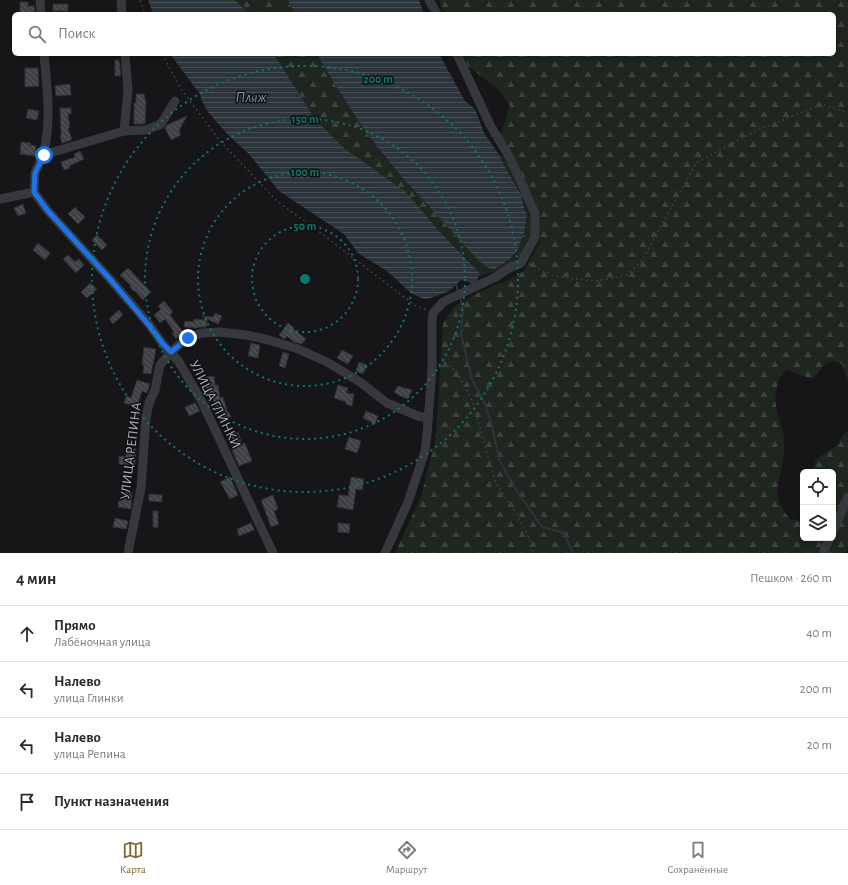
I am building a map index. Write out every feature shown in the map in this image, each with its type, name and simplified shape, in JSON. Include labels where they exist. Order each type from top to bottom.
[{"type":"street","points":[[40,0],[41,12]]},
{"type":"street","points":[[121,0],[122,12]]},
{"type":"street","points":[[429,0],[436,12]]},
{"type":"street","points":[[0,199],[34,192],[35,173],[44,155],[47,141],[49,110],[44,56]]},
{"type":"street","points":[[124,131],[128,90],[125,56]]},
{"type":"street","points":[[385,553],[408,502],[424,451],[432,369],[433,313],[443,302],[496,277],[509,268],[521,263],[535,237],[535,213],[511,160],[490,125],[458,56]]},
{"type":"street","points":[[44,155],[124,131],[146,130],[162,124],[175,101]]},
{"type":"street","name":"УЛИЦА ГЛИНКИ","points":[[34,192],[48,211],[109,278],[179,362],[202,402],[273,553]]},
{"type":"street","name":"УЛИЦА РЕПИНА","points":[[128,553],[141,488],[146,418],[149,403],[160,365],[171,352],[188,338],[202,333],[226,333],[269,340],[327,362],[360,382],[387,403],[418,416],[428,418]]},
{"type":"street","points":[[836,524],[848,497]]},
{"type":"street","points":[[823,553],[829,541]]},
{"type":"path","points":[[140,0],[144,12]]},
{"type":"path","points":[[163,56],[181,89],[220,141],[278,202],[416,306],[433,313]]},
{"type":"path","points":[[521,263],[527,264],[554,276],[587,280],[609,279],[626,275],[641,262],[696,163],[758,130],[822,104],[848,113]]},
{"type":"path","points":[[432,369],[450,366],[457,372],[473,403],[496,484],[516,513],[530,539],[533,553]]},
{"type":"green space","points":[[235,0],[288,0],[294,12],[247,12]]},
{"type":"green space","points":[[439,0],[848,0],[848,382],[842,364],[834,361],[825,364],[813,379],[786,370],[781,375],[779,380],[776,392],[776,407],[784,439],[783,457],[778,484],[779,500],[790,519],[800,521],[800,541],[836,541],[836,469],[814,469],[815,462],[836,446],[843,435],[848,431],[848,551],[843,553],[395,553],[421,497],[436,437],[443,322],[454,307],[479,292],[523,272],[540,242],[538,208],[501,133],[510,106],[499,90],[468,66],[464,56],[836,56],[836,12],[444,12]]},
{"type":"green space","points":[[275,56],[318,56],[365,131],[401,176],[479,261],[489,268],[506,261],[513,255],[527,226],[526,209],[520,193],[499,155],[508,161],[532,213],[532,233],[523,254],[499,271],[479,276],[473,265],[439,231],[345,149],[315,119]]},
{"type":"water","points":[[148,0],[235,0],[247,12],[152,12]]},
{"type":"water","points":[[288,0],[419,0],[423,12],[294,12]]},
{"type":"water","name":"Пляж","points":[[172,56],[275,56],[315,119],[345,149],[406,192],[439,231],[477,270],[479,274],[477,281],[472,283],[461,280],[449,291],[428,299],[412,294],[387,271],[358,253],[344,234],[279,191],[248,153],[229,136],[208,112],[200,94]]},
{"type":"water","points":[[318,56],[440,56],[465,101],[475,109],[484,133],[498,153],[520,193],[527,216],[525,230],[518,249],[509,260],[494,269],[489,268],[479,261],[401,176],[365,131]]},
{"type":"building","points":[[20,2],[28,2],[28,6],[34,6],[35,12],[20,12]]},
{"type":"building","points":[[53,4],[68,4],[68,11],[53,11]]},
{"type":"building","points":[[115,60],[119,60],[121,76],[115,76]]},
{"type":"building","points":[[25,68],[38,68],[39,86],[25,87]]},
{"type":"building","points":[[70,84],[71,95],[56,96],[55,86]]},
{"type":"building","points":[[136,94],[144,94],[146,103],[145,124],[134,124],[134,103],[136,103]]},
{"type":"building","points":[[60,108],[71,108],[71,114],[68,114],[70,127],[68,128],[72,140],[62,143],[60,136]]},
{"type":"building","points":[[28,109],[39,111],[37,120],[26,118]]},
{"type":"building","points":[[187,116],[179,130],[181,135],[171,140],[165,128],[167,125]]},
{"type":"building","points":[[21,142],[31,143],[30,145],[36,146],[35,156],[20,154]]},
{"type":"building","points":[[80,151],[84,159],[64,170],[61,162],[75,157],[74,154]]},
{"type":"building","points":[[23,204],[26,213],[18,216],[14,208]]},
{"type":"building","points":[[75,207],[85,217],[78,224],[68,214]]},
{"type":"building","points":[[97,235],[107,245],[102,250],[92,240]]},
{"type":"building","points":[[38,243],[50,253],[45,260],[33,250]]},
{"type":"building","points":[[68,255],[75,262],[79,259],[84,265],[76,273],[63,259]]},
{"type":"building","points":[[128,268],[151,292],[143,300],[120,275]]},
{"type":"building","points":[[90,283],[97,289],[87,298],[81,292]]},
{"type":"building","points":[[164,301],[173,312],[170,315],[184,333],[176,339],[172,333],[174,332],[165,319],[160,323],[154,315],[161,309],[158,306]]},
{"type":"building","points":[[119,310],[123,315],[113,324],[109,319]]},
{"type":"building","points":[[215,313],[222,316],[218,324],[201,316],[213,317]]},
{"type":"building","points":[[194,319],[207,320],[206,327],[184,327],[185,321],[194,322]]},
{"type":"building","points":[[288,323],[306,339],[302,344],[294,342],[287,336],[285,339],[279,335]]},
{"type":"building","points":[[251,343],[260,345],[258,358],[248,356]]},
{"type":"building","points":[[144,347],[156,349],[151,374],[143,373],[144,365],[142,365]]},
{"type":"building","points":[[342,350],[353,356],[348,364],[337,358]]},
{"type":"building","points":[[283,352],[289,354],[285,368],[279,366]]},
{"type":"building","points":[[359,362],[367,365],[363,374],[356,371]]},
{"type":"building","points":[[214,376],[215,385],[218,385],[220,398],[223,397],[228,413],[229,412],[231,417],[220,421],[211,393],[207,393],[206,377]]},
{"type":"building","points":[[137,380],[150,384],[147,393],[142,391],[137,407],[124,403],[126,396],[131,398]]},
{"type":"building","points":[[338,385],[348,388],[346,393],[354,394],[352,406],[346,404],[346,402],[334,398]]},
{"type":"building","points":[[398,386],[412,390],[408,399],[394,392]]},
{"type":"building","points":[[195,403],[200,411],[189,416],[185,407]]},
{"type":"building","points":[[366,411],[378,416],[375,424],[363,418]]},
{"type":"building","points":[[238,432],[242,444],[245,443],[252,461],[239,466],[231,448],[234,447],[230,435]]},
{"type":"building","points":[[349,437],[361,441],[357,453],[345,449]]},
{"type":"building","points":[[126,449],[136,449],[135,465],[119,464],[119,456],[126,457]]},
{"type":"building","points":[[230,477],[238,495],[230,499],[220,482]]},
{"type":"building","points":[[351,477],[364,479],[362,490],[356,489],[353,510],[337,507],[339,495],[348,496]]},
{"type":"building","points":[[124,491],[132,492],[131,509],[118,507],[119,500],[122,501]]},
{"type":"building","points":[[149,494],[162,495],[162,502],[149,501]]},
{"type":"building","points":[[273,495],[278,509],[274,511],[279,524],[271,527],[261,500]]},
{"type":"building","points":[[153,511],[158,511],[158,528],[153,527]]},
{"type":"building","points":[[115,518],[128,521],[126,529],[113,527]]},
{"type":"building","points":[[251,523],[254,530],[239,536],[237,529]]},
{"type":"building","points":[[338,523],[350,524],[349,533],[338,532]]},
{"type":"waterway","points":[[456,284],[458,292]]},
{"type":"waterway","points":[[460,296],[463,311],[461,334],[472,379],[485,404],[492,426],[499,459],[516,490],[542,527],[564,533],[573,553]]},
{"type":"route","points":[[44,155],[35,173],[34,192],[48,211],[109,278],[171,352],[188,338]]}]
